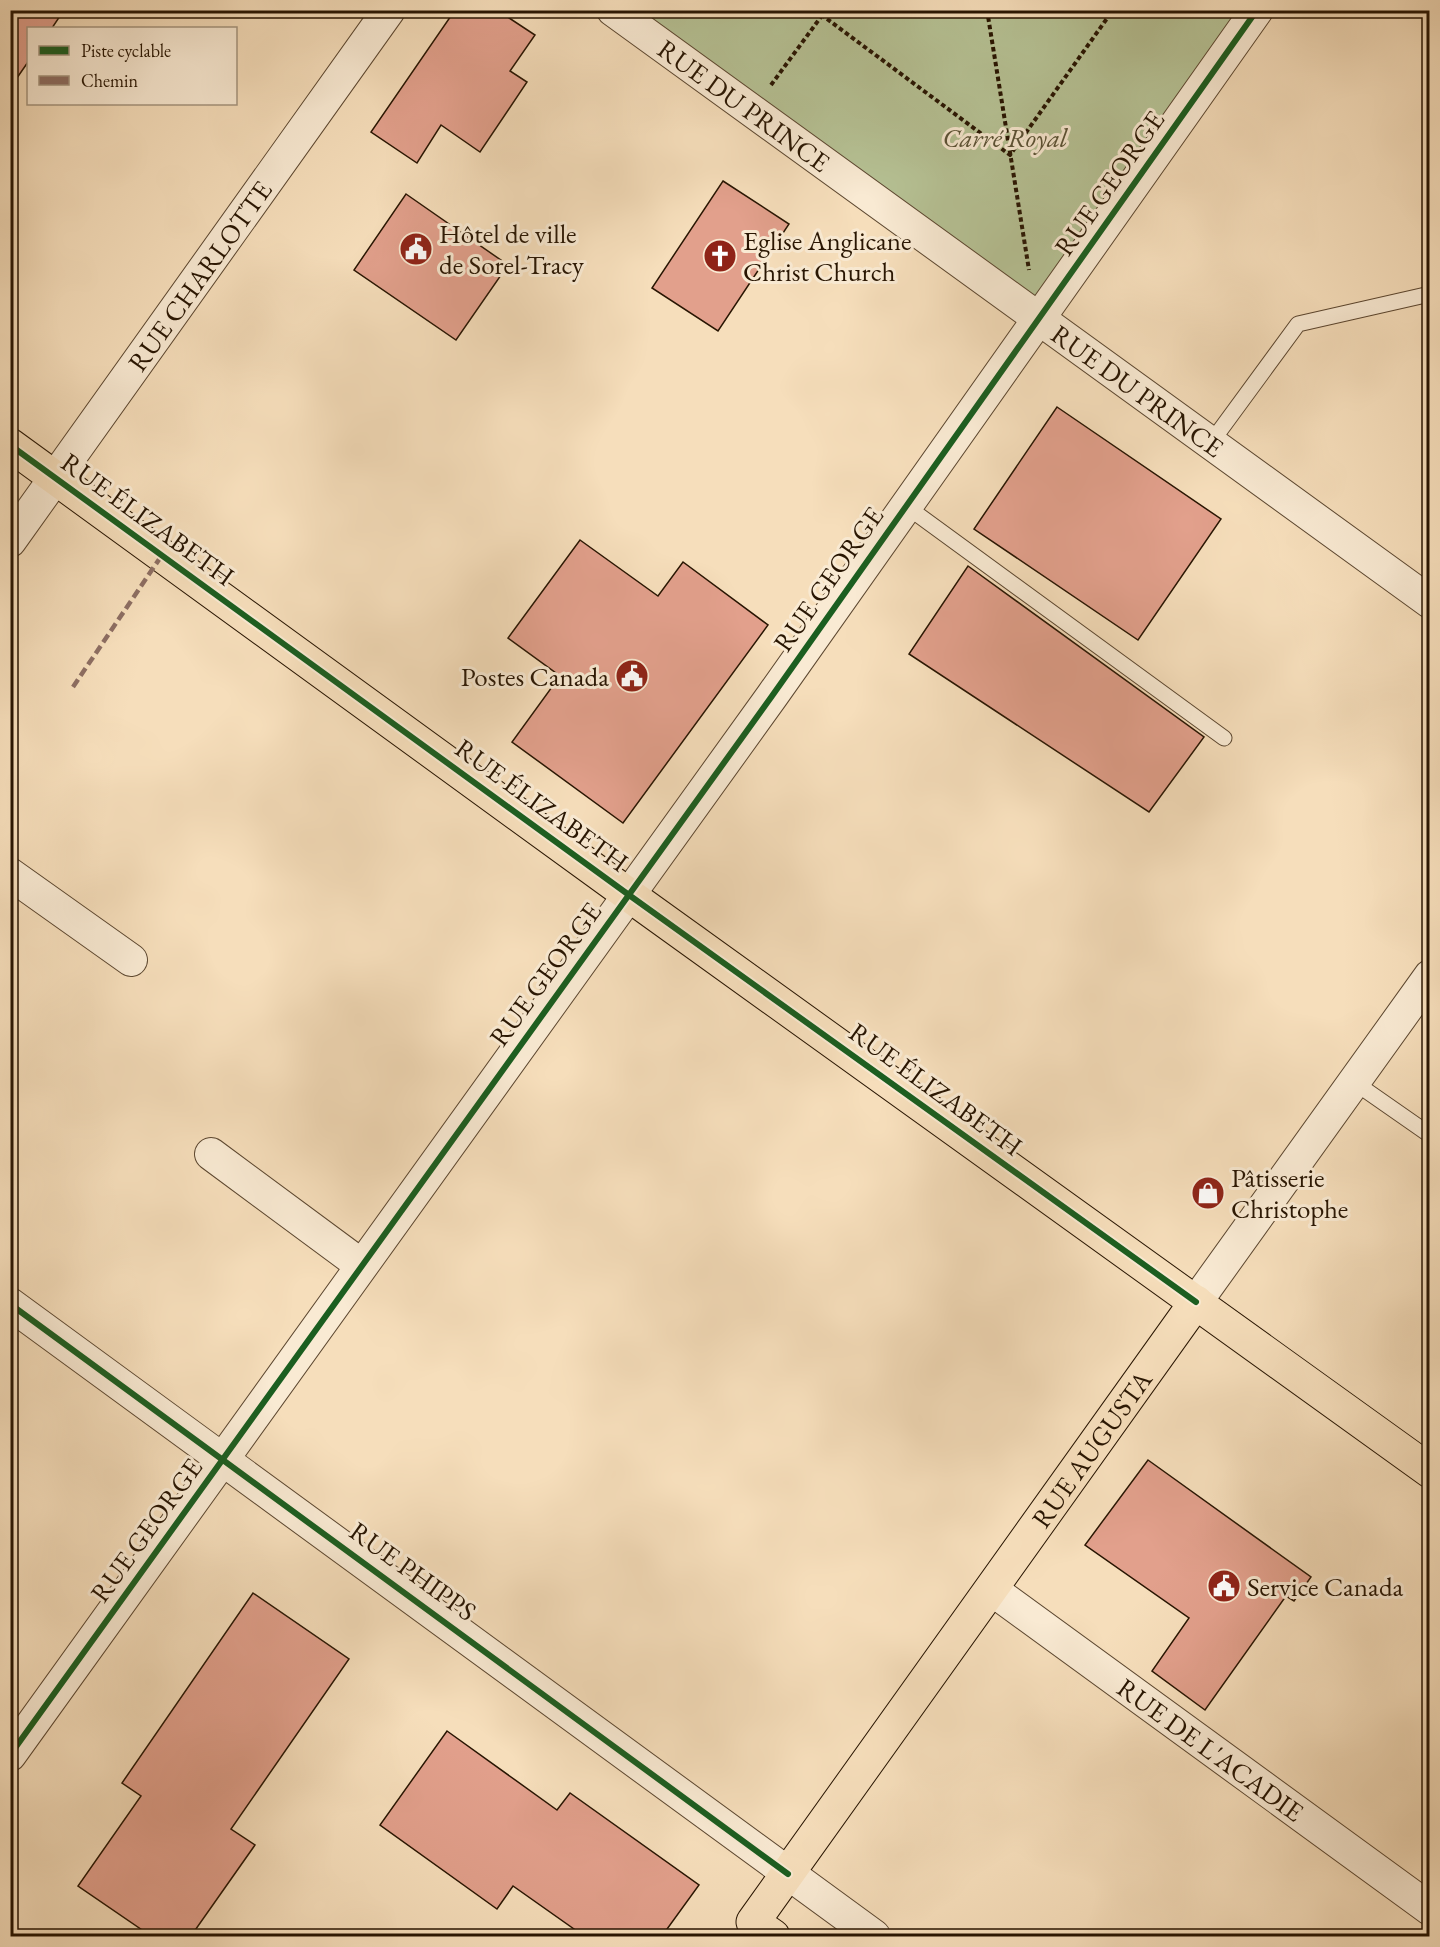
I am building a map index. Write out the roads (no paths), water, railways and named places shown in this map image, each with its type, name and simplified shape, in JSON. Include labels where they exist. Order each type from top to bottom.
[{"type":"main road","name":"RUE ÉLIZABETH","points":[[10,445],[629,895],[1430,1471]]},
{"type":"main road","name":"RUE AUGUSTA","points":[[763,1930],[788,1874],[1196,1302]]},
{"type":"street","name":"RUE CHARLOTTE","points":[[10,541],[389,10]]},
{"type":"street","name":"RUE DU PRINCE","points":[[613,10],[1430,602]]},
{"type":"street","name":"RUE GEORGE","points":[[10,1755],[629,895],[1257,10]]},
{"type":"street","points":[[10,874],[131,960]]},
{"type":"street","name":"RUE AUGUSTA","points":[[1196,1302],[1430,976]]},
{"type":"street","points":[[211,1154],[361,1265]]},
{"type":"street","name":"RUE PHIPPS","points":[[10,1304],[874,1936]]},
{"type":"street","name":"RUE DE L'ACADIE","points":[[991,1589],[1430,1909]]},
{"type":"lane","points":[[1210,444],[1298,324],[1430,294]]},
{"type":"lane","points":[[906,506],[1224,738]]},
{"type":"lane","points":[[1354,1082],[1430,1135]]},
{"type":"place","name":"Hôtel de ville de Sorel-Tracy","points":[[416,249]]},
{"type":"place","name":"Eglise Anglicane Christ Church","points":[[720,256]]},
{"type":"place","name":"Postes Canada","points":[[632,676]]},
{"type":"place","name":"Pâtisserie Christophe","points":[[1208,1193]]},
{"type":"place","name":"Service Canada","points":[[1224,1586]]},
{"type":"park label","name":"Carré Royal","points":[[1005,137]]}]
